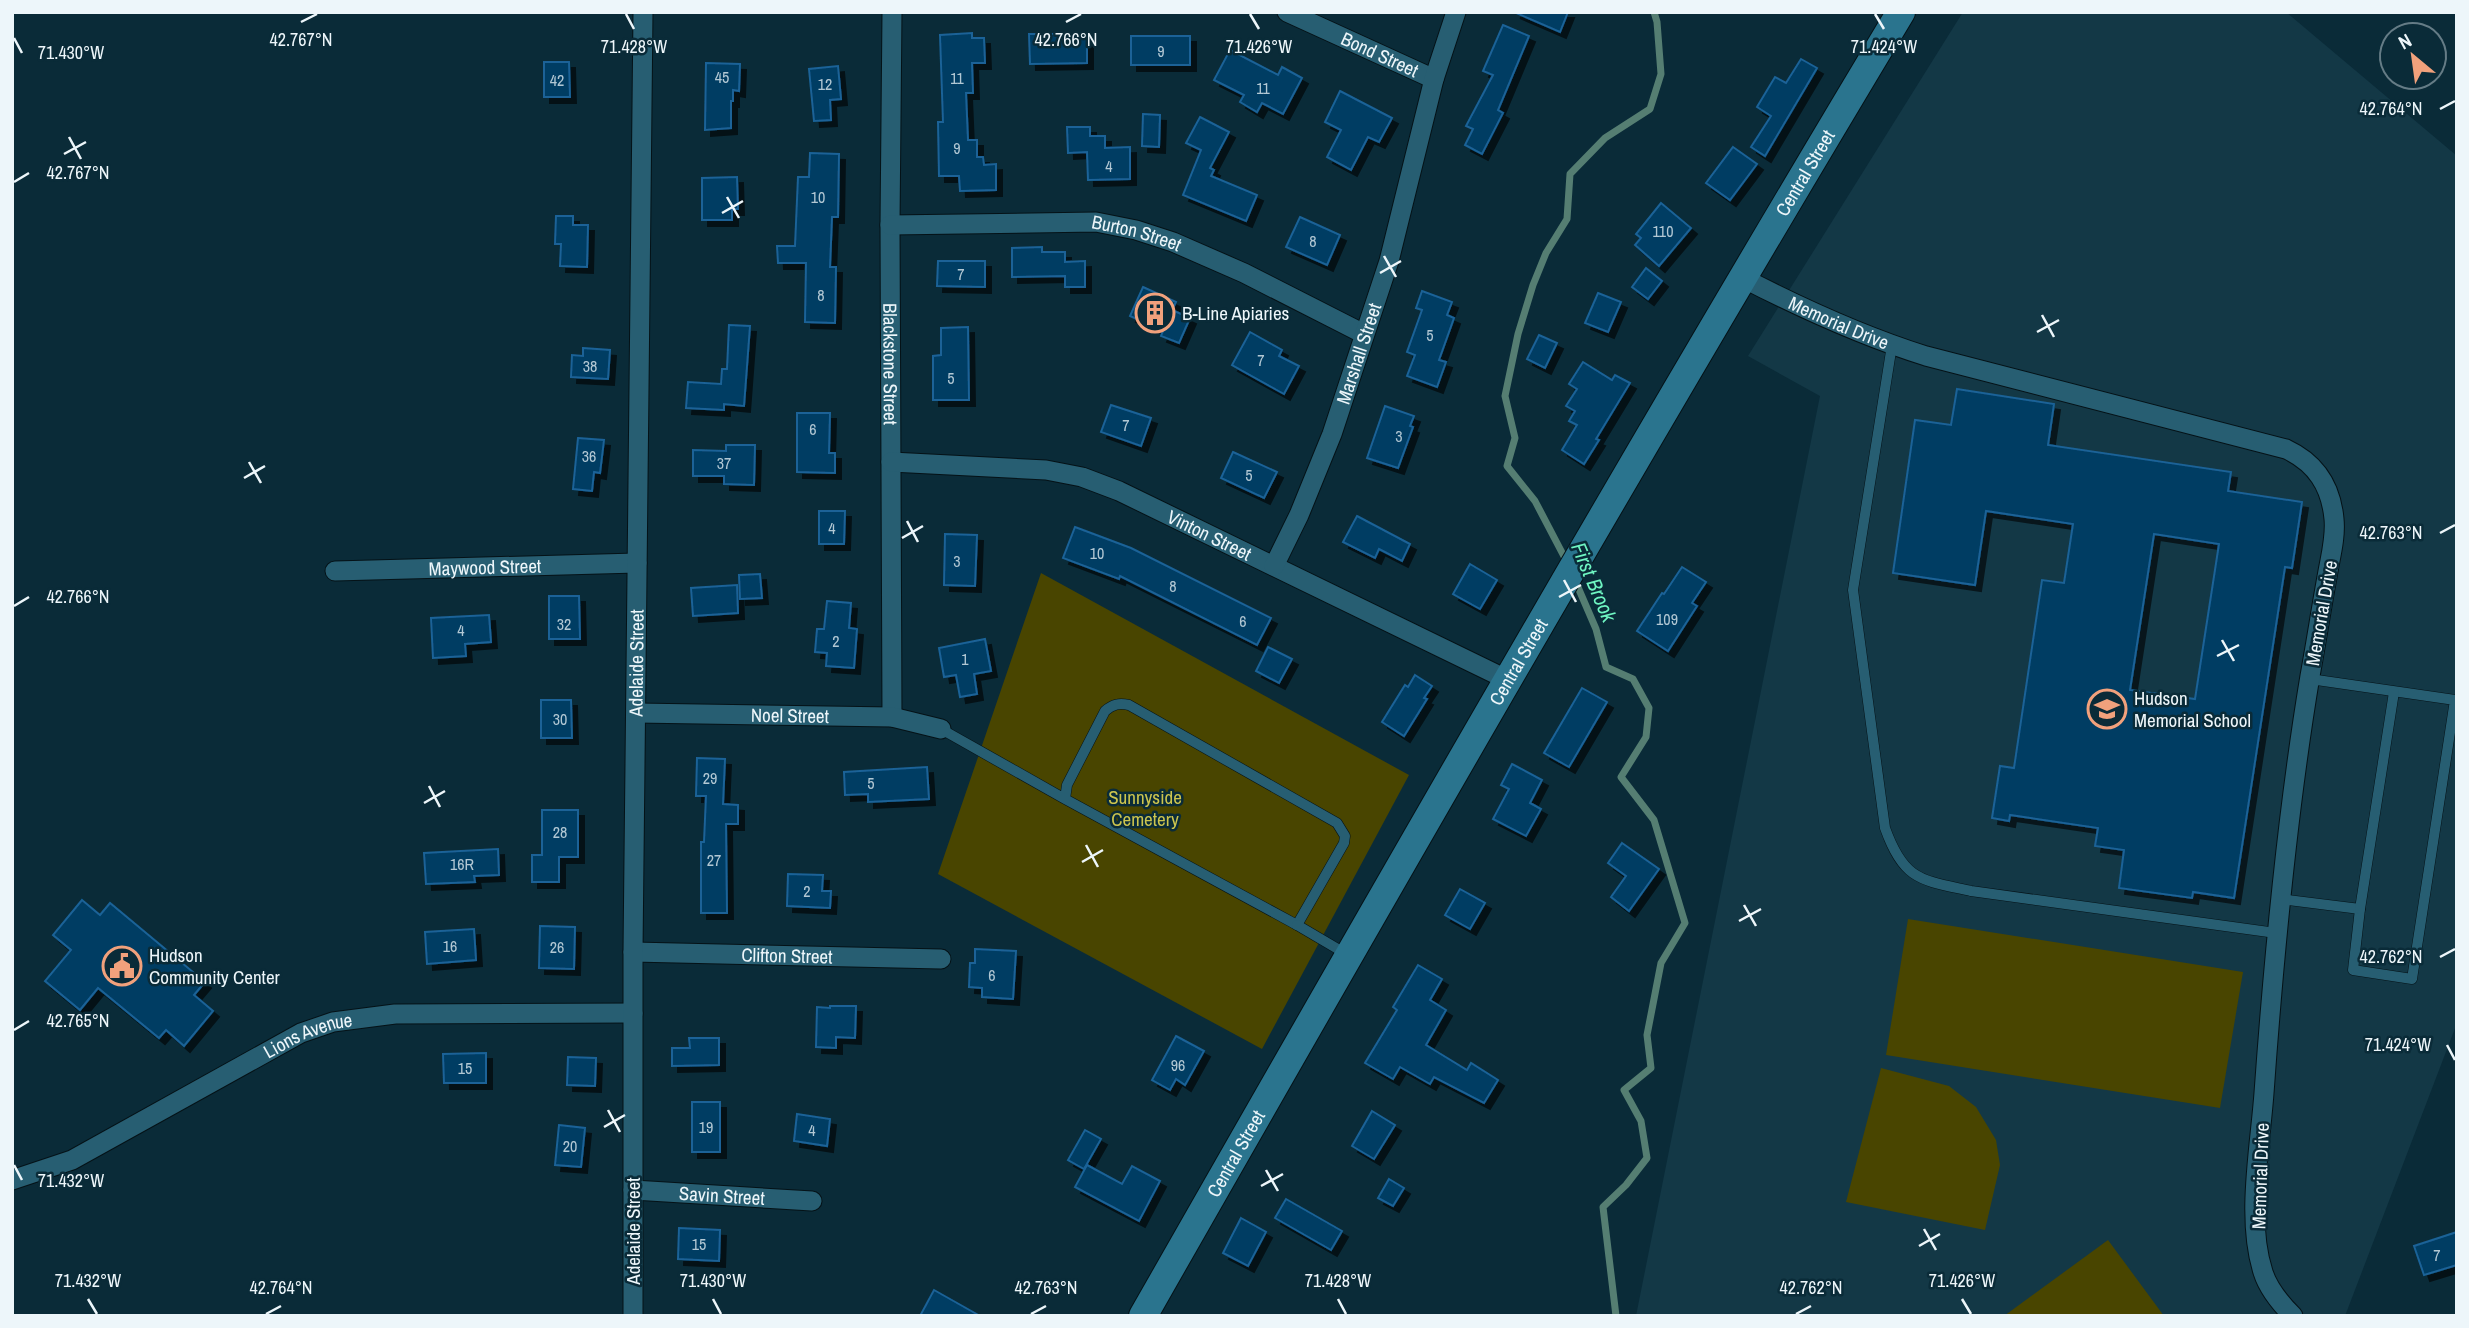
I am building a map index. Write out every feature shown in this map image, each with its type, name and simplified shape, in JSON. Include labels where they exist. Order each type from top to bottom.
[{"type":"street","name":"Adelaide Street","points":[[633,1316],[633,952],[643,12]]},
{"type":"street","name":"Blackstone Street","points":[[892,12],[892,716]]},
{"type":"street","name":"Bond Street","points":[[1287,12],[1434,79]]},
{"type":"street","name":"Marshall Street","points":[[1274,566],[1299,515],[1332,434],[1392,248],[1434,79],[1456,12]]},
{"type":"street","name":"Central Street","points":[[1143,1316],[1741,278],[1901,12]]},
{"type":"street","name":"Burton Street","points":[[890,225],[1096,222],[1136,230],[1173,242],[1244,273],[1364,334]]},
{"type":"street","name":"Memorial Drive","points":[[1741,278],[1803,309],[1926,356],[2286,449],[2303,457],[2318,471],[2327,487],[2334,521],[2333,544],[2309,679],[2276,933],[2256,1201],[2257,1230],[2264,1274],[2274,1293],[2293,1316]]},
{"type":"street","name":"Vinton Street","points":[[891,462],[1046,470],[1082,477],[1119,491],[1508,680]]},
{"type":"street","name":"Maywood Street","points":[[335,571],[637,563]]},
{"type":"street","name":"Noel Street","points":[[636,713],[892,716],[941,729]]},
{"type":"street","name":"Clifton Street","points":[[633,952],[941,959]]},
{"type":"street","name":"Lions Avenue","points":[[12,1180],[72,1160],[301,1033],[332,1022],[395,1014],[633,1013]]},
{"type":"street","name":"Savin Street","points":[[633,1190],[812,1201]]},
{"type":"lane","points":[[1892,345],[1853,590],[1885,828],[1893,850],[1902,864],[1917,876],[1933,883],[1971,891],[2276,933]]},
{"type":"lane","points":[[2309,679],[2455,700],[2412,979],[2353,970],[2394,692]]},
{"type":"lane","points":[[1065,799],[1067,785],[1105,711],[1119,704],[1129,705],[1342,828],[1344,843],[1297,925]]},
{"type":"lane","points":[[941,729],[1349,955]]},
{"type":"lane","points":[[2280,899],[2360,909]]},
{"type":"shaded area","name":"Hudson Memorial School","points":[[1963,12],[2286,12],[2457,156],[2457,1023],[2345,1316],[1636,1316],[1820,396],[1748,356]]},
{"type":"green space","name":"Sunnyside Cemetery","points":[[1041,573],[1409,775],[1262,1049],[938,874]]},
{"type":"green space","points":[[1908,919],[2243,972],[2220,1108],[1886,1055]]},
{"type":"green space","points":[[1881,1068],[1949,1086],[1976,1107],[1996,1140],[2000,1165],[1985,1230],[1846,1202]]},
{"type":"green space","points":[[2108,1240],[2164,1316],[2004,1316]]},
{"type":"building","points":[[1514,12],[1568,12],[1560,32]]},
{"type":"building","points":[[1503,25],[1529,36],[1498,110],[1503,113],[1482,154],[1465,145],[1473,129],[1466,126],[1493,75],[1483,71]]},
{"type":"building","points":[[972,33],[972,38],[984,38],[985,63],[972,63],[973,93],[966,93],[968,140],[977,140],[977,157],[983,157],[984,165],[996,164],[996,190],[960,191],[959,176],[939,176],[938,122],[943,122],[940,35]]},
{"type":"building","points":[[1029,34],[1087,34],[1087,63],[1030,64]]},
{"type":"building","points":[[1131,36],[1190,36],[1190,65],[1131,65]]},
{"type":"building","points":[[1230,50],[1278,75],[1282,67],[1302,78],[1283,114],[1262,103],[1257,112],[1240,102],[1244,95],[1214,80]]},
{"type":"building","points":[[1801,59],[1817,68],[1765,156],[1751,147],[1771,116],[1757,107],[1775,77],[1786,83]]},
{"type":"building","points":[[544,62],[569,62],[570,97],[544,97]]},
{"type":"building","points":[[706,63],[740,64],[739,91],[733,90],[731,101],[731,128],[705,130]]},
{"type":"building","points":[[838,66],[841,99],[830,100],[831,120],[814,121],[809,69]]},
{"type":"building","points":[[1340,91],[1392,118],[1379,142],[1368,137],[1351,170],[1327,157],[1341,130],[1325,122]]},
{"type":"building","points":[[1143,114],[1160,115],[1159,147],[1142,146]]},
{"type":"building","points":[[1200,117],[1229,132],[1210,168],[1214,170],[1211,176],[1257,195],[1246,221],[1183,195],[1201,150],[1186,143]]},
{"type":"building","points":[[1067,127],[1090,127],[1090,136],[1105,136],[1105,148],[1130,147],[1130,179],[1088,180],[1087,152],[1068,153]]},
{"type":"building","points":[[1733,147],[1757,164],[1730,200],[1706,183]]},
{"type":"building","points":[[810,153],[839,154],[838,217],[832,217],[830,267],[836,267],[835,323],[805,322],[806,263],[778,263],[777,246],[795,246],[798,177],[809,177]]},
{"type":"building","points":[[737,177],[738,209],[732,209],[732,220],[702,220],[702,178]]},
{"type":"building","points":[[1661,203],[1691,228],[1659,266],[1635,245],[1641,238],[1636,234]]},
{"type":"building","points":[[556,216],[573,216],[573,225],[588,225],[587,267],[560,266],[561,244],[555,244]]},
{"type":"building","points":[[1300,217],[1340,235],[1327,265],[1286,247]]},
{"type":"building","points":[[1042,247],[1042,252],[1065,252],[1065,262],[1085,261],[1085,287],[1065,287],[1065,276],[1012,277],[1012,248]]},
{"type":"building","points":[[938,261],[985,261],[985,287],[937,286]]},
{"type":"building","points":[[1646,268],[1662,281],[1648,299],[1632,287]]},
{"type":"building","name":"B-Line Apiaries","points":[[1143,287],[1176,302],[1172,310],[1190,318],[1179,343],[1161,336],[1163,331],[1130,316]]},
{"type":"building","points":[[1422,291],[1452,302],[1447,315],[1454,318],[1439,360],[1446,362],[1437,387],[1407,376],[1415,355],[1407,352],[1422,310],[1416,308]]},
{"type":"building","points":[[1598,293],[1621,302],[1608,332],[1585,323]]},
{"type":"building","points":[[729,325],[750,326],[744,406],[724,404],[724,410],[686,408],[688,382],[721,384],[722,369],[727,369]]},
{"type":"building","points":[[968,327],[969,400],[933,400],[933,356],[941,355],[941,328]]},
{"type":"building","points":[[1250,332],[1282,350],[1279,356],[1299,366],[1284,394],[1232,365]]},
{"type":"building","points":[[1539,335],[1557,343],[1545,368],[1527,359]]},
{"type":"building","points":[[583,348],[610,350],[608,379],[571,377],[572,355],[583,356]]},
{"type":"building","points":[[1583,362],[1612,380],[1615,375],[1630,383],[1584,464],[1562,450],[1577,425],[1569,421],[1575,411],[1566,406],[1577,389],[1569,384]]},
{"type":"building","points":[[1957,389],[2054,404],[2048,445],[2231,472],[2228,491],[2302,502],[2292,568],[2285,567],[2234,898],[2193,892],[2192,898],[2119,888],[2124,850],[2095,846],[2098,828],[2010,815],[2009,821],[1992,818],[2000,766],[2014,768],[2042,580],[2064,583],[2073,524],[1986,511],[1975,585],[1893,573],[1915,420],[1951,425]],"holes":[[[2154,534],[2219,544],[2195,699],[2130,690]]]},
{"type":"building","points":[[1111,405],[1151,418],[1141,446],[1101,432]]},
{"type":"building","points":[[1385,406],[1414,416],[1410,426],[1413,427],[1398,468],[1367,458]]},
{"type":"building","points":[[797,413],[830,413],[829,453],[835,453],[835,473],[797,472]]},
{"type":"building","points":[[578,438],[604,440],[600,473],[594,472],[592,491],[573,489]]},
{"type":"building","points":[[726,445],[755,445],[754,485],[724,484],[724,476],[693,476],[693,450],[726,451]]},
{"type":"building","points":[[1233,452],[1277,472],[1264,498],[1221,478]]},
{"type":"building","points":[[819,511],[845,511],[844,544],[819,544]]},
{"type":"building","points":[[1357,516],[1410,544],[1402,561],[1379,549],[1375,558],[1343,542]]},
{"type":"building","points":[[1075,527],[1131,548],[1271,618],[1257,645],[1120,576],[1119,579],[1063,558]]},
{"type":"building","points":[[945,534],[977,535],[975,586],[944,585]]},
{"type":"building","points":[[1470,564],[1497,580],[1480,609],[1453,594]]},
{"type":"building","points":[[1682,567],[1706,582],[1692,603],[1697,606],[1668,651],[1637,631]]},
{"type":"building","points":[[760,574],[762,598],[740,599],[739,575]]},
{"type":"building","points":[[737,585],[738,613],[693,616],[691,588]]},
{"type":"building","points":[[549,596],[579,596],[580,639],[549,639]]},
{"type":"building","points":[[827,601],[851,603],[849,628],[857,629],[854,668],[826,666],[827,653],[815,652],[817,629],[824,629]]},
{"type":"building","points":[[489,615],[491,642],[465,644],[466,656],[433,658],[431,618]]},
{"type":"building","points":[[985,639],[991,671],[974,674],[977,694],[960,697],[956,675],[944,677],[939,648]]},
{"type":"building","points":[[1268,647],[1292,659],[1279,683],[1256,671]]},
{"type":"building","points":[[1415,675],[1432,686],[1404,736],[1382,722],[1405,685],[1408,687]]},
{"type":"building","points":[[1582,688],[1607,702],[1569,767],[1544,753]]},
{"type":"building","points":[[541,700],[571,700],[572,738],[541,738]]},
{"type":"building","points":[[697,758],[725,759],[723,804],[738,805],[738,824],[726,824],[727,913],[701,913],[701,842],[704,842],[706,796],[696,796]]},
{"type":"building","points":[[1512,764],[1542,780],[1530,803],[1541,809],[1526,836],[1493,819],[1509,789],[1501,785]]},
{"type":"building","points":[[927,767],[929,799],[868,802],[868,794],[845,795],[844,772]]},
{"type":"building","points":[[542,810],[578,810],[578,857],[559,857],[559,882],[532,882],[532,855],[542,855]]},
{"type":"building","points":[[1622,843],[1659,869],[1629,911],[1611,897],[1626,876],[1608,863]]},
{"type":"building","points":[[498,849],[499,875],[474,876],[475,882],[426,884],[424,853]]},
{"type":"building","points":[[788,874],[823,875],[822,891],[831,891],[830,908],[787,906]]},
{"type":"building","points":[[1460,889],[1485,903],[1470,929],[1445,915]]},
{"type":"building","name":"Hudson Community Center","points":[[82,900],[100,915],[110,903],[205,982],[194,995],[213,1011],[184,1046],[166,1030],[159,1038],[98,988],[80,1010],[45,981],[71,950],[53,935]]},
{"type":"building","points":[[540,926],[575,927],[574,969],[539,968]]},
{"type":"building","points":[[474,929],[476,960],[427,964],[425,932]]},
{"type":"building","points":[[975,949],[1016,951],[1013,999],[982,997],[982,988],[969,987],[970,963],[975,963]]},
{"type":"building","points":[[1418,965],[1442,979],[1430,1000],[1446,1010],[1426,1045],[1467,1070],[1471,1063],[1498,1080],[1484,1103],[1434,1077],[1430,1084],[1400,1067],[1393,1079],[1365,1063],[1397,1010],[1393,1007]]},
{"type":"building","points":[[856,1006],[855,1038],[836,1037],[836,1048],[816,1047],[817,1007]]},
{"type":"building","points":[[1176,1036],[1204,1051],[1185,1085],[1176,1079],[1170,1090],[1152,1080]]},
{"type":"building","points":[[689,1038],[719,1038],[719,1065],[672,1066],[672,1048],[690,1048]]},
{"type":"building","points":[[486,1053],[486,1083],[444,1083],[443,1054]]},
{"type":"building","points":[[568,1057],[596,1058],[595,1086],[567,1085]]},
{"type":"building","points":[[692,1102],[720,1102],[720,1152],[692,1152]]},
{"type":"building","points":[[1372,1111],[1395,1125],[1374,1159],[1352,1146]]},
{"type":"building","points":[[797,1114],[830,1119],[827,1146],[794,1141]]},
{"type":"building","points":[[559,1125],[585,1128],[581,1167],[555,1165]]},
{"type":"building","points":[[1085,1130],[1101,1139],[1084,1169],[1068,1160]]},
{"type":"building","points":[[1087,1165],[1122,1184],[1132,1166],[1160,1181],[1139,1221],[1075,1187]]},
{"type":"building","points":[[1389,1179],[1404,1188],[1393,1206],[1378,1198]]},
{"type":"building","points":[[1286,1199],[1342,1231],[1331,1250],[1275,1218]]},
{"type":"building","points":[[1241,1218],[1266,1232],[1248,1266],[1223,1253]]},
{"type":"building","points":[[679,1228],[720,1230],[719,1261],[678,1259]]},
{"type":"building","points":[[2457,1232],[2457,1265],[2424,1275],[2414,1246]]},
{"type":"building","points":[[934,1290],[980,1316],[920,1316]]},
{"type":"waterway","name":"First Brook","points":[[1568,564],[1535,501],[1507,466],[1515,438],[1505,396],[1518,334],[1533,285],[1546,253],[1567,219],[1570,174],[1605,138],[1650,109],[1661,74],[1654,12]]},
{"type":"waterway","name":"First Brook","points":[[1574,578],[1596,629],[1606,667],[1633,679],[1649,708],[1646,737],[1621,777],[1654,820],[1685,923],[1661,963],[1647,1035],[1651,1068],[1624,1090],[1641,1121],[1647,1158],[1626,1185],[1603,1207],[1616,1316]]},
{"type":"place","name":"B-Line Apiaries","points":[[1155,313]]},
{"type":"place","name":"Hudson Memorial School","points":[[2107,709]]},
{"type":"place","name":"Hudson Community Center","points":[[122,966]]}]
